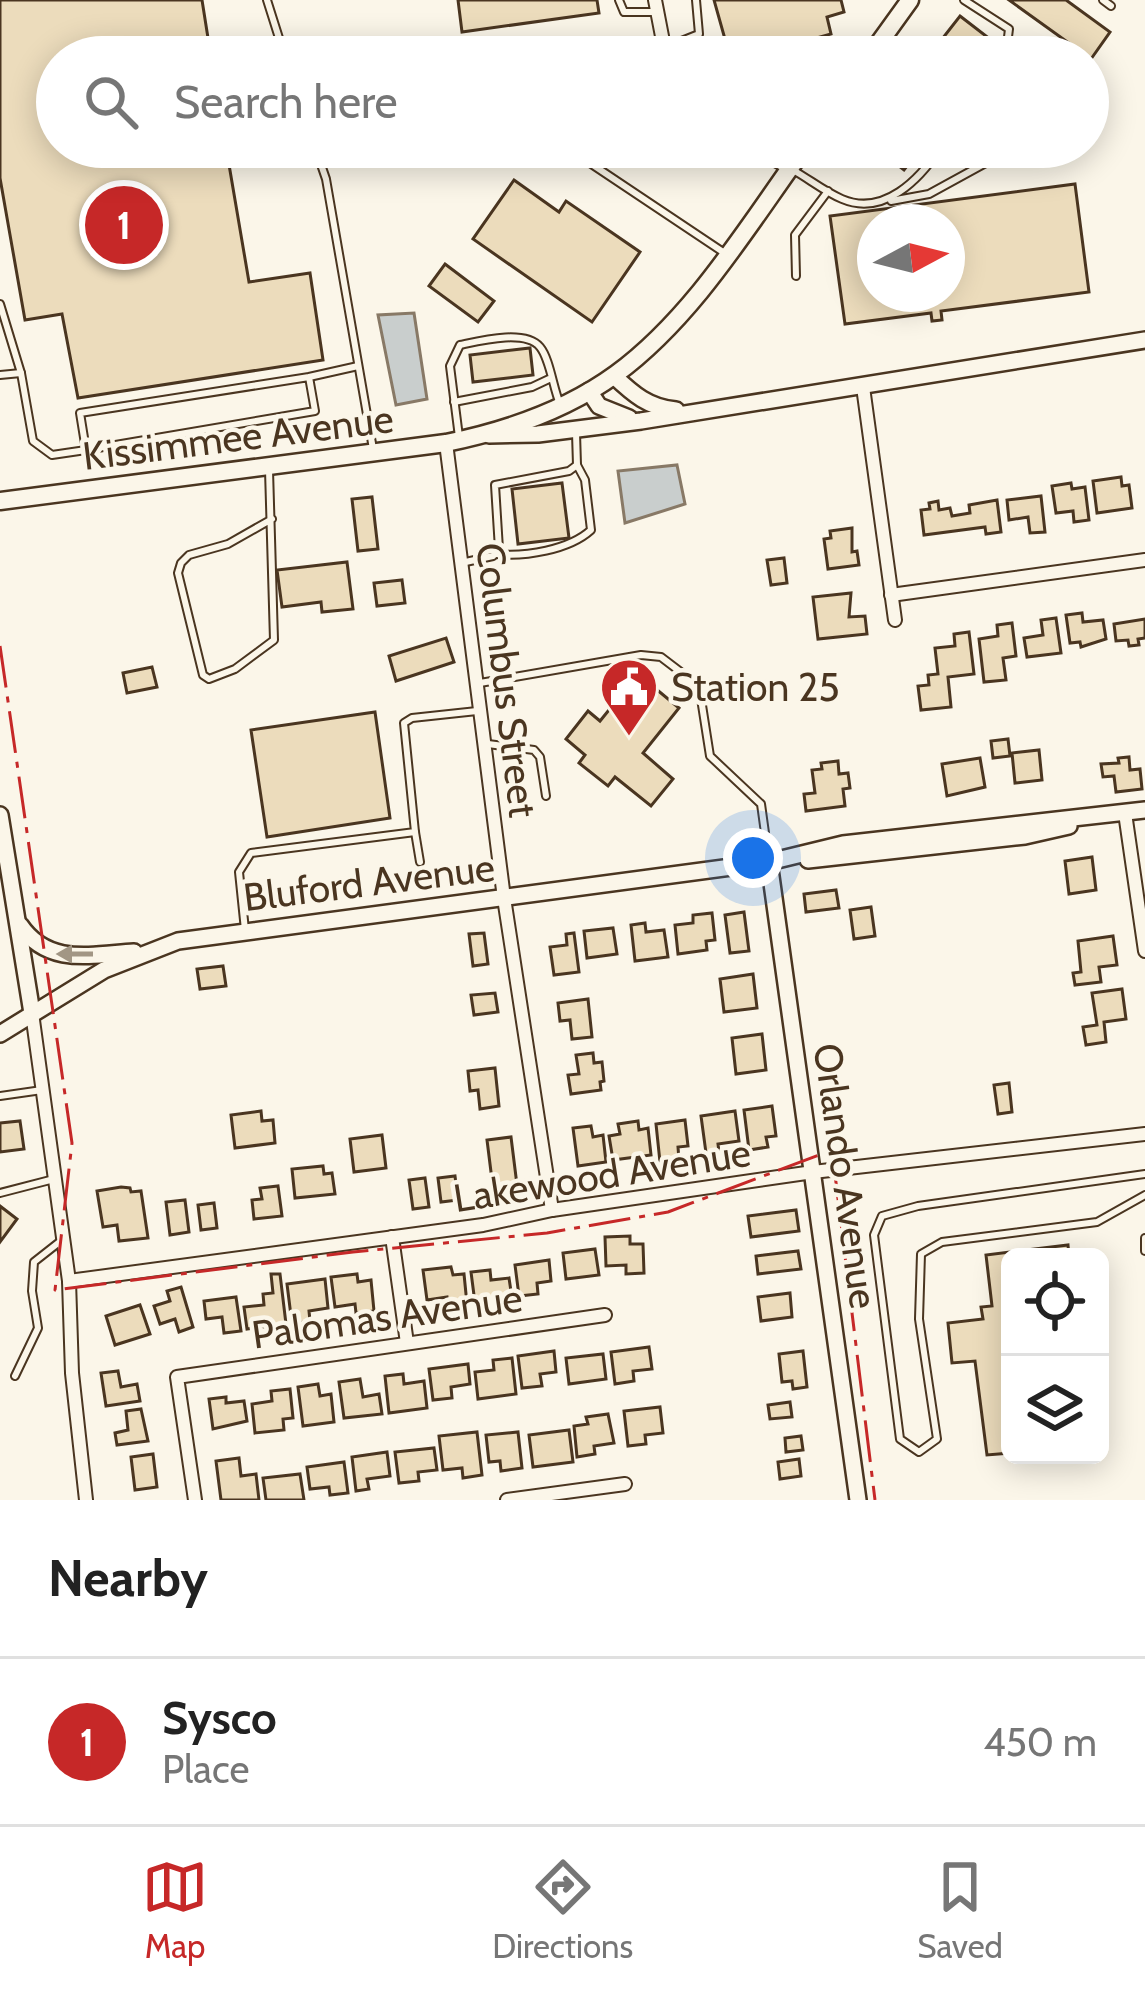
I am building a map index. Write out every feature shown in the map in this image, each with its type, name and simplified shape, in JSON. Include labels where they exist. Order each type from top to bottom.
[{"type":"main road","points":[[884,36],[910,0]]},
{"type":"main road","points":[[614,376],[657,339],[790,168]]},
{"type":"main road","name":"Kissimmee Avenue","points":[[0,501],[484,435],[560,405],[614,376]]},
{"type":"street","points":[[656,6],[662,36]]},
{"type":"street","name":"Kissimmee Avenue","points":[[484,435],[640,421],[1145,340]]},
{"type":"street","name":"Kissimmee Avenue","points":[[614,376],[659,409],[691,411]]},
{"type":"street","points":[[863,387],[895,620]]},
{"type":"street","points":[[589,391],[599,406],[615,416],[640,421]]},
{"type":"street","name":"Columbus Street","points":[[453,441],[461,562],[484,744],[552,1210]]},
{"type":"street","points":[[892,595],[1145,560]]},
{"type":"street","name":"Bluford Avenue","points":[[0,1034],[145,951],[178,941],[769,862],[843,844],[1145,810]]},
{"type":"street","points":[[1125,813],[1145,950]]},
{"type":"street","points":[[0,814],[69,1281],[72,1373],[86,1500]]},
{"type":"street","name":"Orlando Avenue","points":[[769,862],[858,1500]]},
{"type":"street","points":[[18,923],[50,954],[145,951]]},
{"type":"street","name":"Lakewood Avenue","points":[[69,1281],[483,1226],[552,1210],[813,1172],[1145,1134]]},
{"type":"street","points":[[392,1237],[406,1343]]},
{"type":"street","name":"Palomas Avenue","points":[[195,1500],[177,1377],[604,1315]]},
{"type":"street","points":[[507,1500],[625,1484]]},
{"type":"lane","points":[[267,0],[279,36]]},
{"type":"lane","points":[[619,0],[624,12],[656,6]]},
{"type":"lane","points":[[695,36],[696,0]]},
{"type":"lane","points":[[964,0],[1009,29],[1008,36]]},
{"type":"lane","points":[[1103,0],[1112,6]]},
{"type":"lane","points":[[322,168],[374,452]]},
{"type":"lane","points":[[597,168],[726,254]]},
{"type":"lane","points":[[790,168],[846,202],[929,194],[976,168]]},
{"type":"lane","points":[[887,201],[928,168]]},
{"type":"lane","points":[[796,276],[795,235],[829,191]]},
{"type":"lane","points":[[0,304],[21,374],[33,441],[52,455],[315,411],[309,377]]},
{"type":"lane","points":[[453,441],[450,359],[460,345],[501,339],[533,342],[542,349],[560,405]]},
{"type":"lane","points":[[86,450],[80,413],[358,366]]},
{"type":"lane","points":[[0,375],[21,374]]},
{"type":"lane","points":[[453,402],[532,387],[549,379]]},
{"type":"lane","points":[[461,562],[555,548],[588,534],[591,526],[585,479],[577,465],[576,429]]},
{"type":"lane","points":[[496,554],[496,485],[569,472],[577,465]]},
{"type":"lane","points":[[269,466],[272,519],[274,640],[235,669],[209,679],[203,675],[178,573],[181,562],[228,544],[272,519]]},
{"type":"lane","points":[[477,683],[641,655],[661,657],[699,686],[710,756],[761,804],[769,862]]},
{"type":"lane","points":[[419,862],[404,723],[480,710]]},
{"type":"lane","points":[[484,744],[534,750],[540,758],[546,796]]},
{"type":"lane","points":[[245,932],[239,872],[251,853],[415,832]]},
{"type":"lane","points":[[0,1096],[42,1090]]},
{"type":"lane","points":[[1145,1174],[918,1205],[881,1216],[874,1235],[900,1439],[920,1452],[937,1439],[919,1318],[921,1254],[942,1242],[1097,1222],[1145,1195]]},
{"type":"lane","points":[[0,1193],[54,1179]]},
{"type":"lane","points":[[1145,1238],[1145,1251]]},
{"type":"lane","points":[[15,1376],[38,1328],[32,1291],[34,1262],[62,1240]]},
{"type":"shaded area","points":[[414,313],[427,399],[396,405],[378,315]]},
{"type":"shaded area","points":[[677,465],[685,504],[625,523],[618,471]]},
{"type":"building","points":[[0,0],[202,0],[208,36],[36,36],[36,168],[230,168],[249,282],[310,273],[323,360],[78,398],[62,314],[25,320],[0,178]]},
{"type":"building","points":[[458,0],[597,0],[599,13],[462,32]]},
{"type":"building","points":[[714,0],[841,0],[844,12],[827,17],[831,34],[724,36]]},
{"type":"building","points":[[1009,0],[1066,0],[1110,32],[1107,36],[1059,36]]},
{"type":"building","points":[[960,16],[986,36],[944,36]]},
{"type":"building","points":[[514,180],[559,212],[566,201],[640,252],[592,322],[473,239]]},
{"type":"building","points":[[1075,184],[1089,292],[965,308],[965,204],[922,204]]},
{"type":"building","points":[[857,212],[857,312],[941,312],[942,320],[932,321],[931,313],[845,324],[830,216]]},
{"type":"building","points":[[445,264],[494,301],[478,322],[429,286]]},
{"type":"building","points":[[530,348],[533,375],[473,382],[470,355]]},
{"type":"building","points":[[1121,477],[1122,486],[1129,485],[1132,508],[1097,513],[1093,481]]},
{"type":"building","points":[[562,483],[569,538],[518,544],[512,489]]},
{"type":"building","points":[[1071,483],[1072,489],[1085,487],[1089,520],[1074,522],[1073,511],[1056,513],[1052,486]]},
{"type":"building","points":[[1041,496],[1045,532],[1030,533],[1028,517],[1009,520],[1007,500]]},
{"type":"building","points":[[372,497],[378,549],[358,551],[352,499]]},
{"type":"building","points":[[997,500],[1001,532],[986,534],[985,527],[924,535],[921,510],[930,509],[929,503],[938,501],[939,510],[950,508],[952,516],[970,513],[969,505]]},
{"type":"building","points":[[852,528],[852,552],[857,551],[859,565],[828,569],[824,539],[831,538],[830,531]]},
{"type":"building","points":[[784,558],[787,583],[771,585],[767,560]]},
{"type":"building","points":[[347,562],[353,609],[322,612],[321,602],[282,607],[277,570]]},
{"type":"building","points":[[402,580],[405,603],[377,606],[374,583]]},
{"type":"building","points":[[851,593],[849,617],[865,616],[867,634],[818,639],[813,597]]},
{"type":"building","points":[[1082,613],[1083,622],[1103,620],[1106,639],[1081,647],[1080,642],[1070,643],[1066,615]]},
{"type":"building","points":[[1056,618],[1061,653],[1027,657],[1024,638],[1043,635],[1041,620]]},
{"type":"building","points":[[1145,619],[1145,638],[1138,639],[1139,645],[1116,641],[1114,624]]},
{"type":"building","points":[[1012,623],[1016,656],[1003,658],[1006,680],[984,682],[979,639],[998,636],[997,625]]},
{"type":"building","points":[[969,632],[974,674],[948,677],[951,707],[921,710],[918,686],[929,685],[928,675],[938,674],[935,648],[955,646],[954,634]]},
{"type":"building","points":[[446,638],[454,662],[396,681],[389,656]]},
{"type":"building","points":[[152,667],[157,687],[127,693],[123,673]]},
{"type":"building","points":[[638,674],[679,708],[643,753],[673,779],[651,806],[615,777],[608,786],[579,763],[585,755],[566,739],[588,711],[600,721]]},
{"type":"building","points":[[375,712],[390,818],[267,837],[251,730]]},
{"type":"building","points":[[1008,739],[1010,756],[993,758],[991,741]]},
{"type":"building","points":[[1039,750],[1042,780],[1015,783],[1012,753]]},
{"type":"building","points":[[1129,757],[1130,770],[1140,769],[1142,789],[1116,792],[1114,776],[1103,777],[1101,764]]},
{"type":"building","points":[[980,758],[985,787],[947,796],[942,764]]},
{"type":"building","points":[[838,761],[839,774],[848,773],[845,806],[806,811],[804,794],[815,793],[812,770],[822,769],[821,763]]},
{"type":"building","points":[[1092,857],[1096,890],[1069,894],[1065,861]]},
{"type":"building","points":[[836,890],[839,908],[806,912],[804,894]]},
{"type":"building","points":[[871,907],[875,936],[854,939],[850,910]]},
{"type":"building","points":[[744,912],[749,951],[730,953],[725,915]]},
{"type":"building","points":[[712,913],[715,940],[706,941],[707,950],[678,954],[675,925],[693,923],[693,915]]},
{"type":"building","points":[[645,923],[646,932],[664,930],[668,957],[635,961],[631,925]]},
{"type":"building","points":[[613,928],[617,954],[587,958],[584,931]]},
{"type":"building","points":[[484,933],[488,964],[473,966],[469,934]]},
{"type":"building","points":[[574,933],[579,972],[554,975],[550,947],[567,945],[566,934]]},
{"type":"building","points":[[1113,936],[1117,965],[1099,967],[1101,982],[1075,985],[1073,973],[1081,972],[1078,941]]},
{"type":"building","points":[[223,966],[226,986],[200,989],[197,969]]},
{"type":"building","points":[[753,974],[757,1008],[724,1012],[720,979]]},
{"type":"building","points":[[1122,989],[1126,1019],[1104,1022],[1106,1042],[1086,1045],[1083,1027],[1097,1025],[1092,993]]},
{"type":"building","points":[[495,993],[498,1012],[474,1015],[471,995]]},
{"type":"building","points":[[588,999],[592,1037],[572,1039],[570,1020],[560,1021],[558,1003]]},
{"type":"building","points":[[762,1034],[766,1070],[736,1074],[732,1038]]},
{"type":"building","points":[[593,1053],[594,1063],[602,1062],[601,1090],[571,1094],[568,1075],[579,1074],[576,1055]]},
{"type":"building","points":[[495,1068],[499,1106],[480,1109],[478,1090],[470,1091],[468,1071]]},
{"type":"building","points":[[1009,1083],[1012,1112],[998,1114],[994,1085]]},
{"type":"building","points":[[772,1106],[776,1136],[766,1137],[768,1147],[749,1150],[744,1110]]},
{"type":"building","points":[[261,1111],[262,1121],[273,1120],[275,1143],[235,1148],[231,1115]]},
{"type":"building","points":[[735,1111],[739,1141],[718,1144],[719,1152],[706,1153],[701,1116]]},
{"type":"building","points":[[685,1120],[688,1146],[678,1147],[679,1160],[660,1162],[656,1124]]},
{"type":"building","points":[[20,1121],[24,1149],[0,1152],[0,1123]]},
{"type":"building","points":[[638,1121],[639,1130],[648,1128],[651,1155],[613,1160],[609,1136],[620,1134],[618,1124]]},
{"type":"building","points":[[591,1126],[593,1137],[603,1135],[606,1162],[578,1166],[573,1128]]},
{"type":"building","points":[[382,1135],[386,1168],[354,1172],[350,1139]]},
{"type":"building","points":[[511,1137],[517,1185],[493,1188],[487,1140]]},
{"type":"building","points":[[323,1166],[324,1174],[332,1173],[335,1194],[295,1198],[292,1169]]},
{"type":"building","points":[[455,1176],[458,1200],[441,1202],[438,1178]]},
{"type":"building","points":[[425,1178],[429,1207],[413,1209],[409,1180]]},
{"type":"building","points":[[278,1186],[282,1216],[254,1219],[252,1200],[262,1199],[260,1188]]},
{"type":"building","points":[[121,1187],[141,1191],[148,1238],[119,1241],[117,1225],[103,1227],[97,1191]]},
{"type":"building","points":[[185,1200],[189,1232],[170,1235],[166,1202]]},
{"type":"building","points":[[214,1203],[217,1228],[201,1230],[198,1205]]},
{"type":"building","points":[[0,1206],[17,1219],[0,1242]]},
{"type":"building","points":[[796,1210],[799,1231],[751,1237],[748,1216]]},
{"type":"building","points":[[630,1236],[630,1244],[643,1244],[644,1273],[626,1274],[626,1265],[606,1266],[605,1237]]},
{"type":"building","points":[[595,1249],[599,1275],[566,1279],[563,1253]]},
{"type":"building","points":[[798,1251],[801,1269],[758,1274],[756,1256]]},
{"type":"building","points":[[1001,1253],[1001,1454],[987,1455],[975,1361],[952,1363],[948,1323],[983,1319],[981,1307],[992,1306],[986,1255]]},
{"type":"building","points":[[549,1260],[551,1281],[537,1283],[538,1294],[519,1296],[515,1265]]},
{"type":"building","points":[[451,1267],[453,1275],[464,1274],[467,1304],[448,1307],[447,1297],[427,1300],[423,1270]]},
{"type":"building","points":[[490,1270],[491,1280],[509,1278],[512,1298],[475,1303],[471,1272]]},
{"type":"building","points":[[271,1274],[280,1274],[286,1324],[247,1329],[244,1307],[264,1305],[263,1294],[273,1293]]},
{"type":"building","points":[[357,1274],[358,1282],[371,1280],[374,1311],[356,1313],[355,1304],[335,1307],[331,1277]]},
{"type":"building","points":[[325,1279],[328,1308],[309,1311],[310,1321],[292,1324],[287,1284]]},
{"type":"building","points":[[181,1287],[193,1327],[179,1332],[175,1319],[160,1324],[154,1306],[170,1301],[167,1291]]},
{"type":"building","points":[[790,1293],[792,1317],[761,1321],[758,1297]]},
{"type":"building","points":[[236,1297],[241,1331],[224,1333],[222,1317],[206,1319],[204,1301]]},
{"type":"building","points":[[140,1305],[150,1334],[115,1345],[106,1316]]},
{"type":"building","points":[[649,1347],[652,1369],[633,1371],[634,1381],[615,1384],[611,1352]]},
{"type":"building","points":[[554,1351],[556,1372],[540,1374],[542,1386],[522,1388],[518,1356]]},
{"type":"building","points":[[803,1351],[807,1387],[793,1389],[792,1381],[782,1382],[779,1354]]},
{"type":"building","points":[[603,1354],[606,1379],[569,1384],[566,1358]]},
{"type":"building","points":[[512,1358],[516,1394],[478,1399],[475,1372],[494,1370],[493,1360]]},
{"type":"building","points":[[468,1364],[470,1384],[451,1387],[452,1398],[433,1400],[429,1369]]},
{"type":"building","points":[[118,1371],[121,1387],[137,1384],[140,1401],[106,1406],[101,1373]]},
{"type":"building","points":[[403,1374],[404,1384],[424,1381],[427,1408],[389,1413],[385,1376]]},
{"type":"building","points":[[360,1379],[363,1397],[379,1394],[382,1414],[344,1418],[339,1382]]},
{"type":"building","points":[[318,1384],[320,1396],[331,1394],[334,1422],[303,1426],[298,1387]]},
{"type":"building","points":[[290,1389],[293,1418],[283,1419],[284,1430],[255,1433],[252,1404],[272,1401],[271,1391]]},
{"type":"building","points":[[226,1397],[226,1403],[244,1401],[247,1421],[213,1429],[209,1399]]},
{"type":"building","points":[[790,1402],[792,1417],[770,1419],[768,1405]]},
{"type":"building","points":[[660,1407],[663,1433],[645,1435],[646,1444],[628,1446],[624,1411]]},
{"type":"building","points":[[141,1409],[148,1441],[117,1445],[115,1433],[128,1430],[126,1411]]},
{"type":"building","points":[[608,1414],[614,1443],[594,1446],[595,1454],[577,1457],[574,1426],[588,1424],[586,1417]]},
{"type":"building","points":[[569,1430],[573,1462],[533,1467],[529,1435]]},
{"type":"building","points":[[477,1432],[482,1475],[463,1478],[462,1468],[443,1470],[439,1436]]},
{"type":"building","points":[[518,1432],[522,1468],[501,1471],[500,1461],[489,1462],[486,1435]]},
{"type":"building","points":[[801,1436],[803,1450],[786,1452],[785,1438]]},
{"type":"building","points":[[434,1448],[437,1470],[418,1472],[419,1481],[399,1483],[395,1452]]},
{"type":"building","points":[[387,1452],[390,1476],[367,1479],[369,1489],[356,1491],[352,1457]]},
{"type":"building","points":[[153,1454],[157,1487],[135,1490],[131,1457]]},
{"type":"building","points":[[239,1458],[241,1476],[256,1474],[259,1500],[221,1500],[216,1461]]},
{"type":"building","points":[[799,1459],[801,1476],[780,1479],[778,1462]]},
{"type":"building","points":[[344,1462],[348,1493],[330,1495],[329,1487],[310,1489],[307,1467]]},
{"type":"building","points":[[300,1474],[304,1500],[266,1500],[263,1478]]},
{"type":"power","points":[[0,646],[72,1143],[55,1290],[547,1233],[668,1212],[832,1150],[875,1500]]},
{"type":"place","name":"Sysco","points":[[124,225]]},
{"type":"place","name":"Station 25","points":[[629,738]]}]
